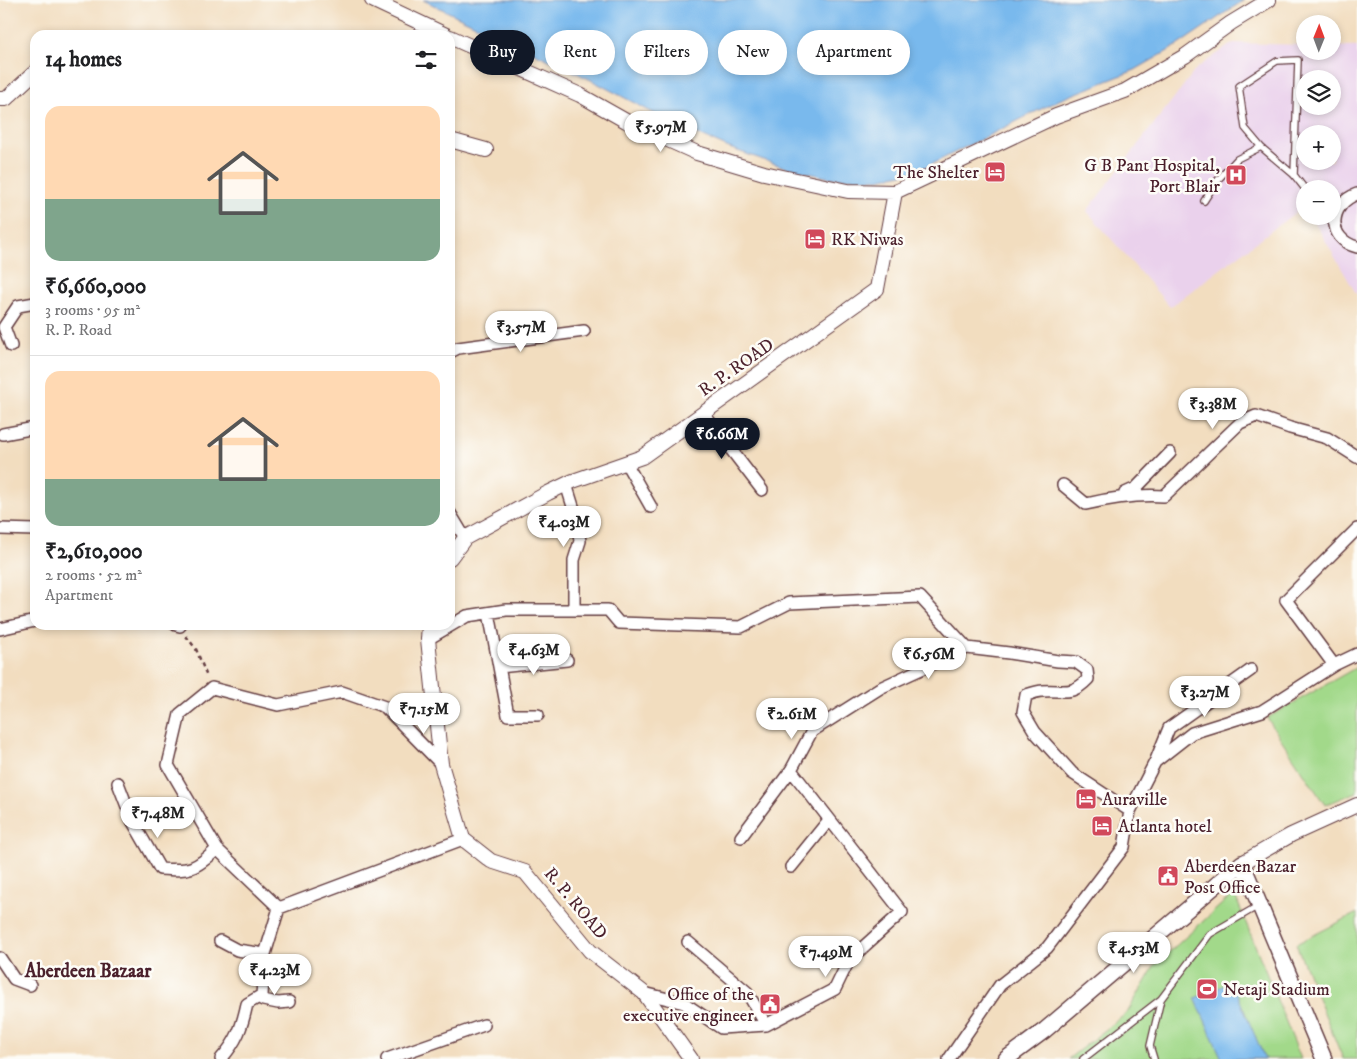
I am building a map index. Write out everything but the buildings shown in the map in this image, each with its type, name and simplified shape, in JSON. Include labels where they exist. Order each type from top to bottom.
[{"type":"main road","points":[[1006,1059],[1045,1030],[1242,863],[1324,1059]]},
{"type":"street","points":[[372,0],[435,30]]},
{"type":"street","points":[[455,39],[580,95],[626,121],[697,152],[764,173],[848,191],[895,192],[1047,120],[1126,90],[1185,56],[1231,23],[1269,0]]},
{"type":"street","points":[[0,99],[6,99],[30,77]]},
{"type":"street","points":[[455,141],[486,150]]},
{"type":"street","name":"R. P. ROAD","points":[[455,551],[465,538],[566,484],[642,457],[877,290],[895,192]]},
{"type":"street","points":[[1341,201],[1357,194]]},
{"type":"street","points":[[1336,225],[1340,237],[1346,243],[1357,247]]},
{"type":"street","points":[[11,346],[4,327],[18,306],[30,304]]},
{"type":"street","points":[[455,350],[584,331]]},
{"type":"street","points":[[703,413],[762,490]]},
{"type":"street","points":[[1063,485],[1086,504],[1111,498],[1147,494],[1164,496],[1240,423],[1256,416],[1327,438],[1357,457]]},
{"type":"street","points":[[3,434],[30,429]]},
{"type":"street","points":[[1111,498],[1136,488],[1170,453]]},
{"type":"street","points":[[626,462],[651,507]]},
{"type":"street","points":[[566,484],[576,516],[580,541],[574,560],[574,610]]},
{"type":"street","points":[[455,522],[465,538]]},
{"type":"street","points":[[0,529],[30,530]]},
{"type":"street","points":[[1334,665],[1286,600],[1357,529]]},
{"type":"street","points":[[455,623],[467,616],[506,610],[608,610],[620,623],[742,627],[789,602],[920,597],[967,648]]},
{"type":"street","points":[[489,613],[508,715],[538,715]]},
{"type":"street","points":[[0,629],[30,622]]},
{"type":"street","points":[[279,908],[463,838],[441,764],[429,630]]},
{"type":"street","points":[[428,639],[443,630]]},
{"type":"street","points":[[741,837],[791,770],[812,731],[880,688],[967,648],[1076,662],[1087,670],[1088,679],[1080,687],[1064,692],[1042,691],[1026,695],[1023,712],[1035,732],[1072,773],[1130,811]]},
{"type":"street","points":[[1155,762],[1192,733],[1262,711],[1334,665],[1357,654]]},
{"type":"street","points":[[499,667],[567,660]]},
{"type":"street","points":[[949,1059],[1000,985],[1046,948],[1124,847],[1130,811],[1155,762],[1169,728],[1251,670]]},
{"type":"street","points":[[279,908],[217,849],[168,765],[180,714],[212,688],[278,706],[342,692],[385,707],[441,764]]},
{"type":"street","points":[[644,993],[684,1003],[721,1028],[766,1025],[835,989],[849,960],[902,912],[791,770]]},
{"type":"street","points":[[118,783],[133,822],[160,870],[186,870],[204,862],[217,849]]},
{"type":"street","points":[[1242,863],[1291,835],[1357,805]]},
{"type":"street","points":[[791,867],[829,820]]},
{"type":"street","name":"R. P. ROAD","points":[[463,838],[491,861],[525,872],[590,951],[644,993],[691,1059]]},
{"type":"street","points":[[279,908],[265,954],[262,995],[263,1000],[278,1003],[289,1002]]},
{"type":"street","points":[[220,941],[237,950],[265,954]]},
{"type":"street","points":[[688,942],[747,992],[766,1025]]},
{"type":"street","points":[[0,958],[14,979],[30,986]]},
{"type":"street","points":[[221,1059],[233,1045],[242,1024],[247,1004],[262,995]]},
{"type":"street","points":[[387,1059],[484,1025]]},
{"type":"lane","points":[[1294,174],[1298,60],[1278,61],[1239,86],[1245,128],[1261,147],[1294,174],[1298,180]]},
{"type":"lane","points":[[1204,201],[1216,182],[1237,159],[1261,147]]},
{"type":"lane","points":[[1333,225],[1336,229]]},
{"type":"lane","points":[[1083,1059],[1161,999],[1210,934],[1260,905]]},
{"type":"lane","points":[[1154,1059],[1150,1046],[1161,999]]},
{"type":"path","points":[[181,630],[196,649],[212,688]]},
{"type":"shaded area","name":"G B Pant Hospital, Port Blair","points":[[1233,43],[1296,45],[1296,60],[1341,60],[1341,46],[1357,47],[1357,295],[1316,225],[1341,225],[1341,180],[1296,180],[1296,212],[1170,307],[1087,211],[1197,68]]},
{"type":"green space","points":[[1357,667],[1357,792],[1325,805],[1267,718]]},
{"type":"green space","name":"Netaji Stadium","points":[[1234,893],[1301,1059],[1068,1059],[1127,1013],[1155,965]]},
{"type":"green space","points":[[1357,913],[1357,1059],[1343,1059],[1296,944]]},
{"type":"water","points":[[423,0],[1244,0],[1175,47],[1135,70],[1059,100],[920,170],[879,179],[830,178],[787,168],[729,148],[674,124],[580,75],[615,75],[615,30],[545,30],[545,58],[535,53],[535,30],[486,30]]},
{"type":"water","points":[[1232,982],[1265,1059],[1222,1059],[1195,998]]},
{"type":"place","name":"The Shelter","points":[[995,172]]},
{"type":"place","name":"G B Pant Hospital, Port Blair","points":[[1236,175]]},
{"type":"place","name":"RK Niwas","points":[[815,239]]},
{"type":"place","name":"Auraville","points":[[1086,799]]},
{"type":"place","name":"Atlanta hotel","points":[[1102,826]]},
{"type":"place","name":"Aberdeen Bazar Post Office","points":[[1168,876]]},
{"type":"place","name":"Netaji Stadium","points":[[1207,989]]},
{"type":"place","name":"Office of the executive engineer","points":[[770,1004]]},
{"type":"district","name":"Aberdeen Bazaar","points":[[88,970]]}]
